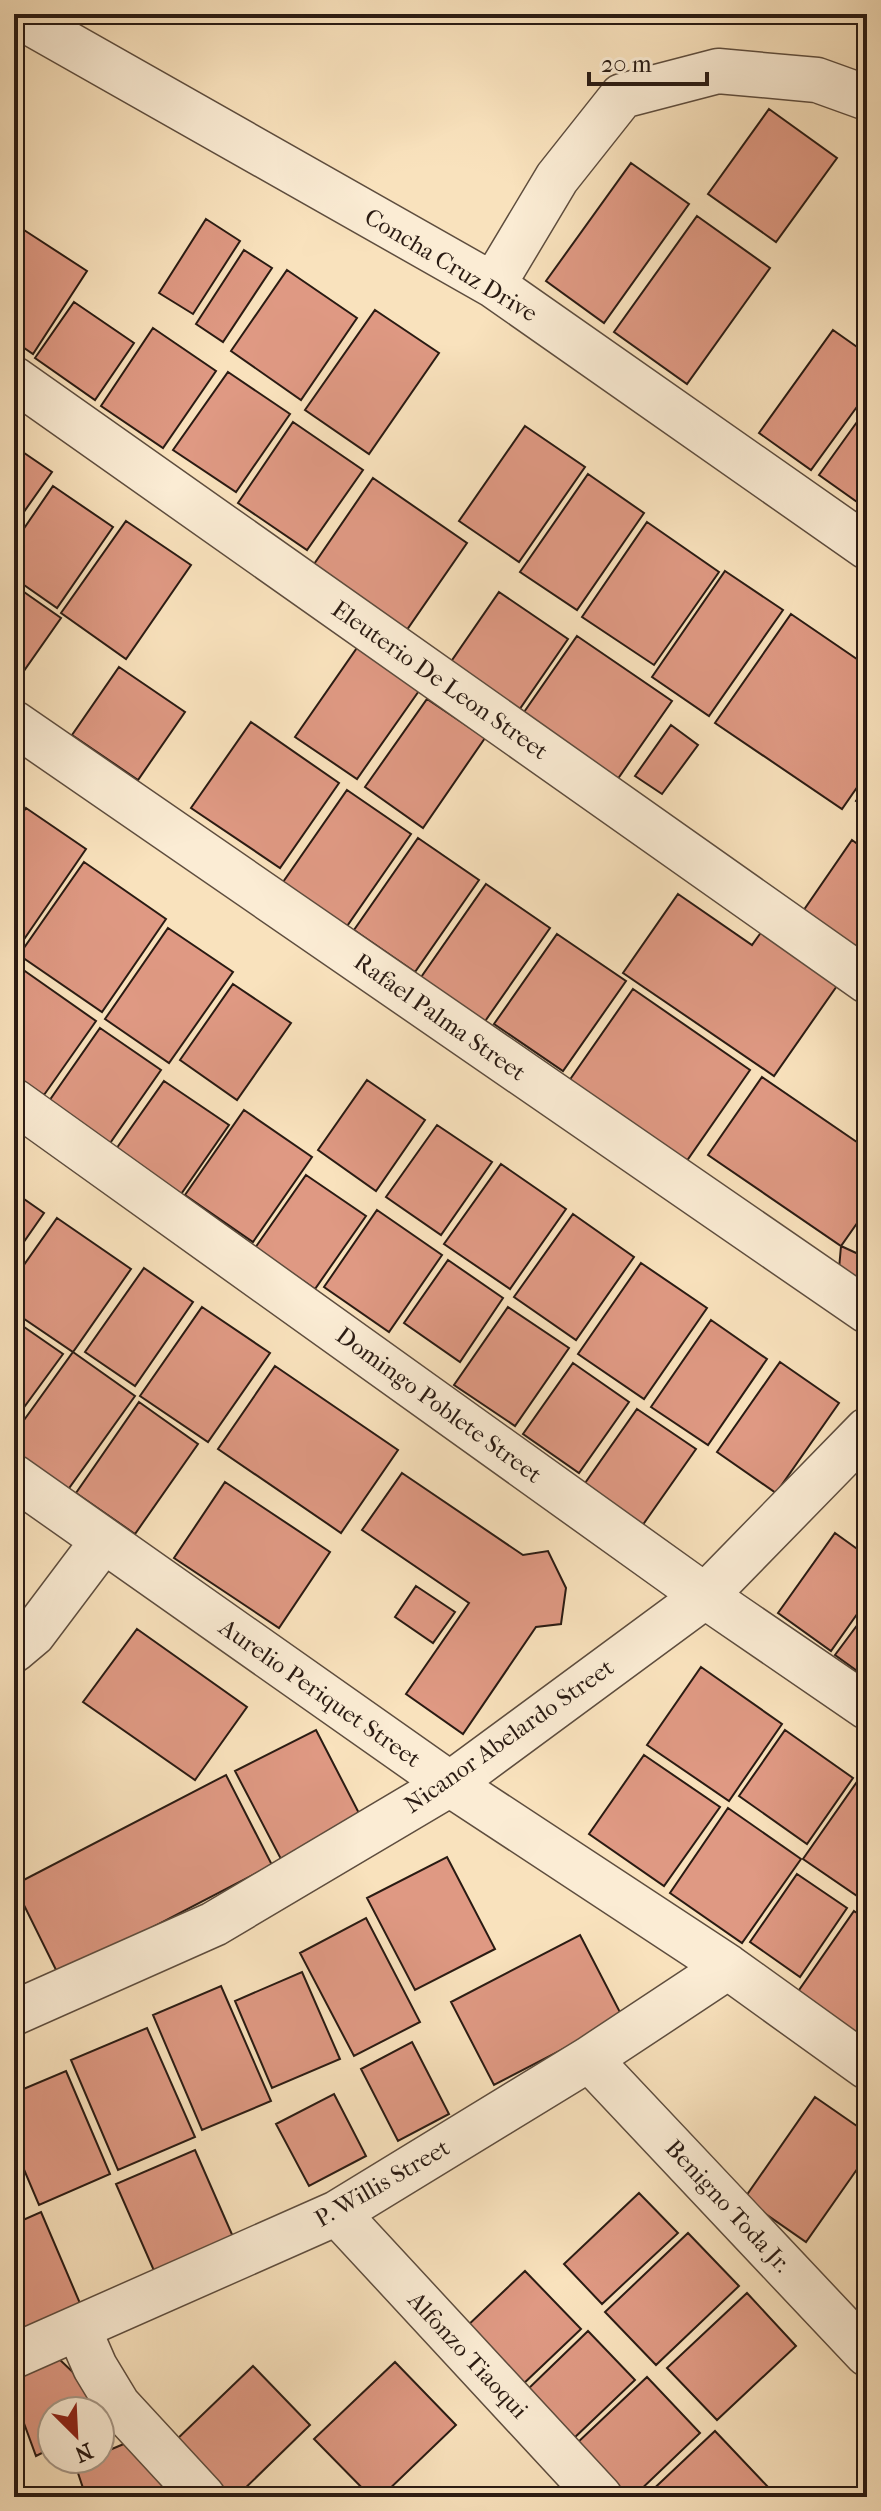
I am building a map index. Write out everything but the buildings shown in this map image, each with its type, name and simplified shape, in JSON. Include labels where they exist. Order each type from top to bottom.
[{"type":"street","name":"Concha Cruz Drive","points":[[15,14],[493,285],[867,547]]},
{"type":"street","points":[[493,285],[557,178],[622,96],[718,71],[817,80],[867,98]]},
{"type":"street","name":"Eleuterio De Leon Street","points":[[14,379],[867,981]]},
{"type":"street","name":"Rafael Palma Street","points":[[14,723],[867,1311]]},
{"type":"street","name":"Domingo Poblete Street","points":[[14,1101],[705,1596],[867,1707]]},
{"type":"street","name":"Nicanor Abelardo Street","points":[[14,2013],[214,1924],[450,1784],[705,1596],[867,1430]]},
{"type":"street","name":"Aurelio Periquet Street","points":[[14,1477],[450,1784],[728,1967],[867,2067]]},
{"type":"street","points":[[14,1650],[33,1634],[103,1541]]},
{"type":"street","name":"P. Willis Street","points":[[14,2356],[337,2213],[589,2059],[728,1967]]},
{"type":"street","name":"Benigno Toda Jr.","points":[[589,2059],[867,2354]]},
{"type":"street","name":"Alfonzo Tiaoqui","points":[[337,2213],[600,2497]]},
{"type":"street","points":[[78,2328],[95,2367],[118,2405],[203,2497]]}]
